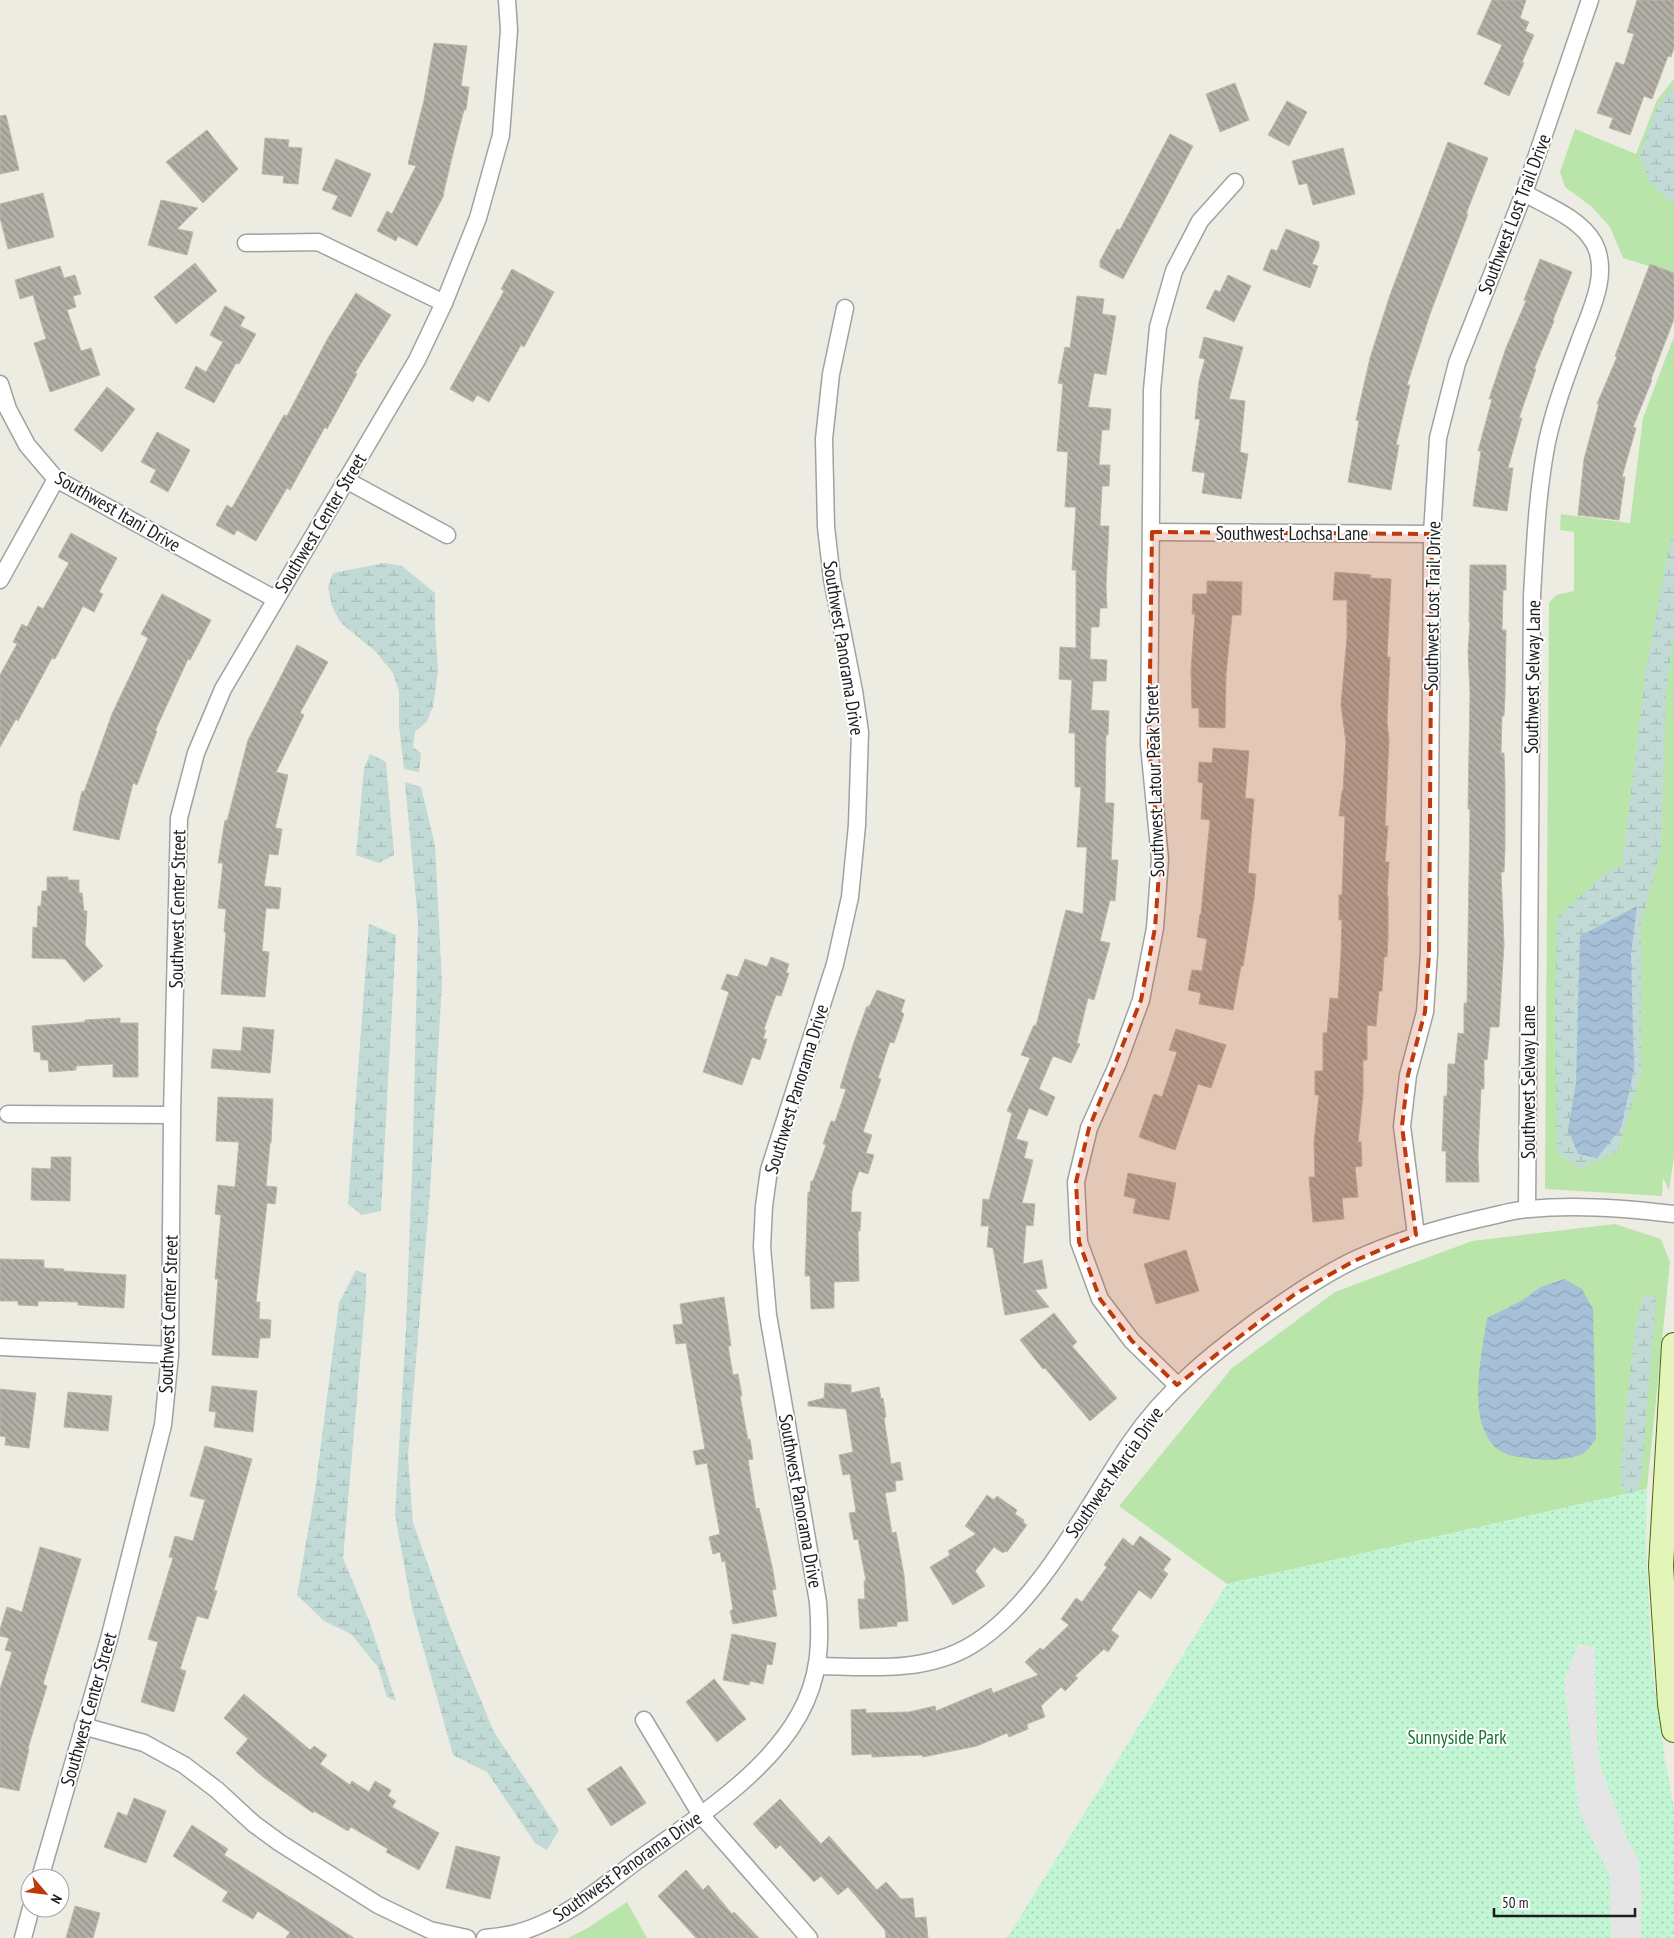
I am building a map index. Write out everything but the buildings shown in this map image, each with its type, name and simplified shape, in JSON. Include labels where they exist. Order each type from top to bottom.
[{"type":"main road","points":[[1674,1344],[1661,1566],[1670,1704],[1674,1730]]},
{"type":"street","name":"Southwest Center Street","points":[[43,1868],[109,1639],[163,1425],[170,1355],[172,1114],[179,818],[196,753],[223,689],[417,360],[444,303],[478,218],[501,135],[509,30],[507,0]]},
{"type":"street","name":"Southwest Lost Trail Drive","points":[[1416,1235],[1402,1126],[1408,1075],[1425,1012],[1429,953],[1432,534],[1438,438],[1457,363],[1524,193],[1590,0]]},
{"type":"street","name":"Southwest Latour Peak Street","points":[[1177,1385],[1132,1341],[1100,1299],[1079,1242],[1076,1182],[1089,1128],[1118,1063],[1141,1000],[1155,928],[1160,859],[1149,745],[1152,390],[1158,327],[1174,271],[1200,220],[1235,182]]},
{"type":"street","name":"Southwest Selway Lane","points":[[1524,193],[1574,220],[1594,243],[1601,269],[1594,302],[1564,381],[1547,440],[1538,503],[1532,596],[1527,1209]]},
{"type":"street","points":[[246,243],[318,242],[444,303]]},
{"type":"street","name":"Southwest Panorama Drive","points":[[485,1938],[510,1936],[548,1922],[568,1910],[701,1815],[760,1766],[786,1735],[799,1715],[818,1666],[821,1634],[818,1602],[768,1315],[762,1247],[764,1206],[769,1170],[835,964],[850,897],[857,825],[860,732],[832,579],[826,527],[824,439],[831,374],[845,308]]},
{"type":"street","name":"Southwest Itani Drive","points":[[0,384],[8,409],[27,446],[56,478],[275,599]]},
{"type":"street","points":[[0,580],[56,478]]},
{"type":"street","points":[[346,480],[447,535]]},
{"type":"street","name":"Southwest Lochsa Lane","points":[[1152,532],[1432,534]]},
{"type":"street","points":[[8,1114],[172,1114]]},
{"type":"street","name":"Southwest Marcia Drive","points":[[818,1666],[888,1668],[939,1660],[969,1647],[995,1630],[1032,1590],[1062,1548],[1132,1440],[1177,1385],[1232,1338],[1295,1294],[1354,1261],[1416,1235],[1527,1209],[1610,1207],[1674,1214]]},
{"type":"street","points":[[0,1347],[170,1355]]},
{"type":"street","points":[[644,1720],[701,1815],[809,1938]]},
{"type":"street","points":[[83,1726],[144,1744],[184,1765],[217,1790],[254,1824],[280,1843],[378,1905],[430,1930],[466,1938]]},
{"type":"street","points":[[23,1938],[28,1918]]},
{"type":"highlighted area","points":[[1152,532],[1432,534],[1429,953],[1425,1012],[1408,1075],[1402,1126],[1416,1235],[1354,1261],[1295,1294],[1177,1385],[1132,1341],[1100,1299],[1079,1242],[1076,1182],[1089,1128],[1141,1000],[1155,928],[1160,859],[1149,745]]},
{"type":"green space","points":[[1674,79],[1674,274],[1623,258],[1610,227],[1592,207],[1565,187],[1560,172],[1575,129],[1636,154],[1657,100]]},
{"type":"green space","points":[[1674,85],[1674,202],[1671,202],[1650,183],[1640,155],[1657,107]]},
{"type":"green space","points":[[1674,336],[1674,1157],[1669,1190],[1663,1178],[1662,1196],[1545,1189],[1549,603],[1556,595],[1574,591],[1574,532],[1560,530],[1561,514],[1630,523],[1643,418]]},
{"type":"green space","points":[[1671,539],[1674,540],[1674,636],[1666,690],[1661,848],[1641,925],[1641,1073],[1618,1151],[1580,1169],[1557,1152],[1555,1014],[1557,918],[1601,876],[1622,865],[1646,669]]},
{"type":"green space","points":[[384,563],[402,566],[435,593],[438,672],[433,707],[426,723],[415,731],[413,747],[421,753],[419,772],[404,769],[399,726],[399,692],[393,673],[376,652],[340,622],[332,606],[328,587],[333,573]]},
{"type":"green space","points":[[370,754],[386,762],[394,855],[379,863],[356,855],[364,768]]},
{"type":"green space","points":[[405,782],[421,787],[435,845],[442,983],[430,1192],[408,1456],[413,1523],[451,1629],[494,1732],[559,1830],[547,1850],[535,1843],[487,1772],[453,1755],[412,1608],[395,1515],[406,1328],[413,1143],[418,922]]},
{"type":"green space","points":[[369,924],[396,935],[381,1211],[362,1215],[348,1204]]},
{"type":"green space","points":[[1615,1224],[1661,1239],[1670,1262],[1647,1489],[1227,1584],[1119,1506],[1232,1368],[1335,1292],[1472,1241]]},
{"type":"green space","points":[[356,1270],[366,1274],[366,1295],[343,1558],[368,1618],[396,1701],[387,1697],[378,1667],[351,1634],[324,1621],[297,1595],[315,1491],[339,1303]]},
{"type":"green space","points":[[1646,1294],[1656,1296],[1641,1477],[1636,1496],[1629,1496],[1620,1482],[1625,1417],[1635,1332],[1640,1305]]},
{"type":"green space","name":"Sunnyside Park","points":[[1647,1489],[1646,1547],[1652,1668],[1674,1807],[1674,1938],[1007,1938],[1227,1584]]},
{"type":"green space","points":[[627,1902],[647,1938],[568,1938],[586,1929]]},
{"type":"shaded area","points":[[1578,1644],[1596,1647],[1594,1656],[1598,1752],[1602,1771],[1626,1836],[1638,1858],[1642,1894],[1641,1938],[1611,1938],[1610,1877],[1579,1811],[1564,1682]]},
{"type":"water","points":[[1637,906],[1631,954],[1634,1070],[1621,1128],[1597,1158],[1578,1154],[1568,1129],[1576,1083],[1580,936]]},
{"type":"water","points":[[1564,1279],[1582,1289],[1593,1309],[1596,1439],[1580,1455],[1570,1458],[1540,1460],[1509,1455],[1495,1447],[1486,1435],[1478,1403],[1480,1367],[1487,1318],[1521,1301],[1541,1287]]}]
